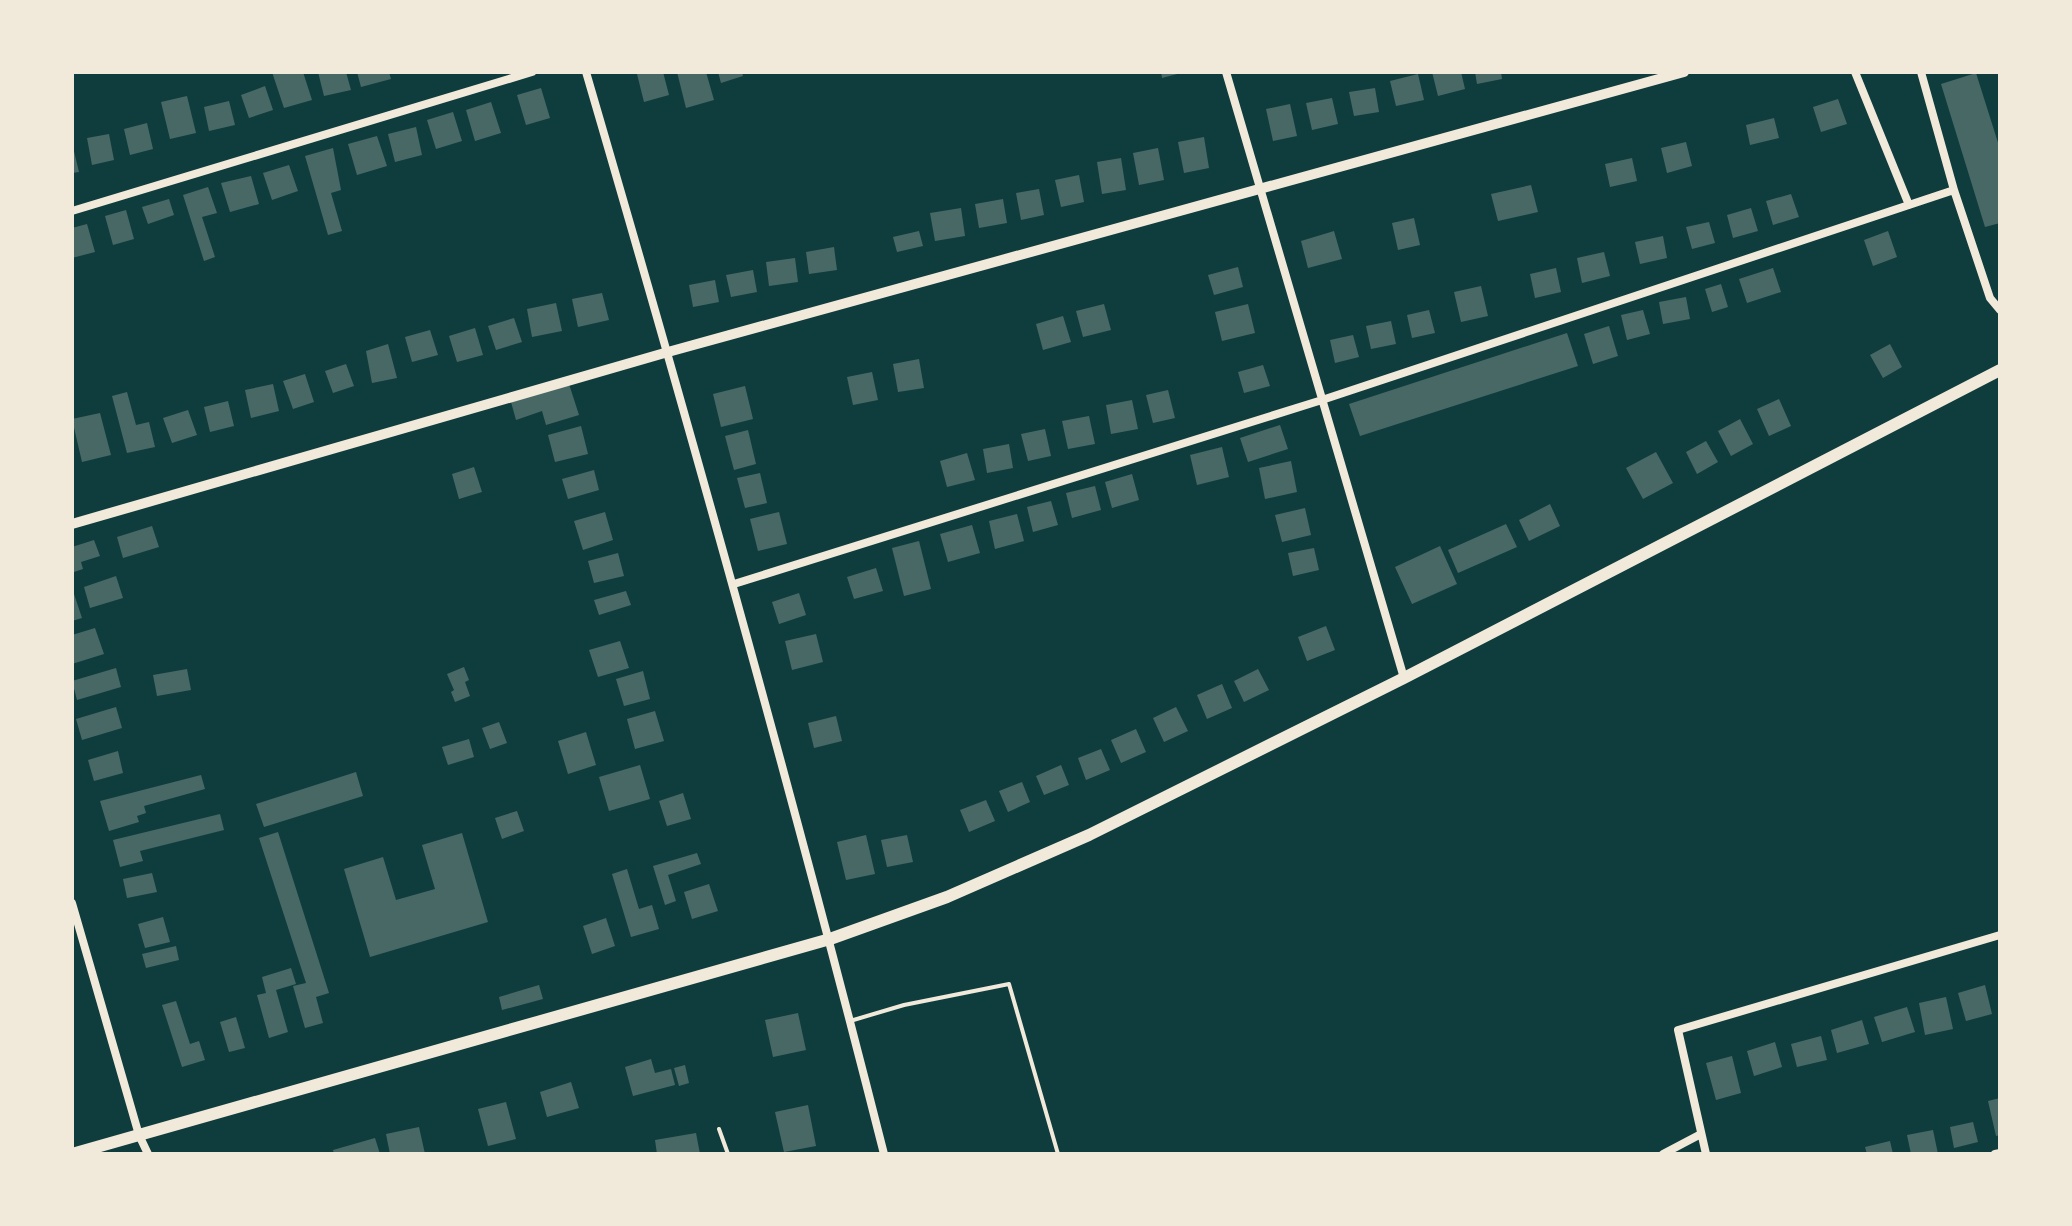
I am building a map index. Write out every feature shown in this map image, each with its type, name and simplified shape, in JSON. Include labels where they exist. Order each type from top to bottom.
[{"type":"highway","points":[[72,1154],[830,939],[947,897],[1089,835],[1404,678],[2000,370]]},
{"type":"street","points":[[72,211],[532,72]]},
{"type":"street","points":[[586,72],[734,584],[830,939],[884,1154]]},
{"type":"street","points":[[1226,72],[1404,678]]},
{"type":"street","points":[[72,524],[668,352],[1684,72]]},
{"type":"street","points":[[1855,72],[1909,205]]},
{"type":"street","points":[[1921,72],[1954,190],[1990,298],[2000,310]]},
{"type":"street","points":[[734,584],[1322,400],[1954,190]]},
{"type":"street","points":[[72,903],[139,1135],[148,1154]]},
{"type":"street","points":[[1706,1154],[1678,1030],[2000,935]]},
{"type":"street","points":[[1663,1154],[1701,1134]]},
{"type":"lane","points":[[850,1021],[904,1005],[1009,984],[1058,1154]]},
{"type":"lane","points":[[719,1129],[728,1154]]},
{"type":"building","points":[[272,72],[303,72],[312,100],[284,108]]},
{"type":"building","points":[[318,72],[346,72],[351,90],[324,96]]},
{"type":"building","points":[[357,72],[389,72],[391,79],[361,87]]},
{"type":"building","points":[[663,72],[669,95],[644,102],[637,74]]},
{"type":"building","points":[[677,72],[706,72],[714,100],[686,108]]},
{"type":"building","points":[[718,72],[742,72],[743,76],[721,83]]},
{"type":"building","points":[[1161,72],[1181,72],[1181,73],[1162,78]]},
{"type":"building","points":[[1432,72],[1461,72],[1465,89],[1438,96]]},
{"type":"building","points":[[1475,72],[1501,72],[1502,79],[1477,84]]},
{"type":"building","points":[[1976,73],[2000,149],[2000,223],[1985,227],[1941,84]]},
{"type":"building","points":[[1418,74],[1424,100],[1396,106],[1390,81]]},
{"type":"building","points":[[265,86],[273,110],[249,118],[241,95]]},
{"type":"building","points":[[541,88],[550,118],[526,125],[517,95]]},
{"type":"building","points":[[1375,88],[1379,112],[1354,116],[1349,92]]},
{"type":"building","points":[[187,96],[196,133],[170,139],[161,102]]},
{"type":"building","points":[[1332,98],[1338,124],[1312,130],[1306,103]]},
{"type":"building","points":[[1838,99],[1847,124],[1821,132],[1813,107]]},
{"type":"building","points":[[229,101],[235,125],[209,131],[204,107]]},
{"type":"building","points":[[491,102],[501,133],[475,141],[466,110]]},
{"type":"building","points":[[1290,104],[1297,136],[1273,141],[1266,109]]},
{"type":"building","points":[[453,112],[462,141],[436,149],[427,120]]},
{"type":"building","points":[[1774,118],[1779,138],[1750,145],[1746,125]]},
{"type":"building","points":[[147,123],[153,149],[130,155],[124,129]]},
{"type":"building","points":[[416,127],[422,155],[395,162],[388,134]]},
{"type":"building","points":[[109,134],[114,160],[92,165],[87,138]]},
{"type":"building","points":[[377,136],[387,166],[357,175],[348,144]]},
{"type":"building","points":[[1204,137],[1209,168],[1184,173],[1178,142]]},
{"type":"building","points":[[1686,142],[1692,166],[1667,173],[1661,148]]},
{"type":"building","points":[[72,143],[79,172],[72,173]]},
{"type":"building","points":[[333,148],[341,190],[331,193],[342,231],[328,235],[305,156]]},
{"type":"building","points":[[1158,148],[1164,180],[1139,185],[1133,153]]},
{"type":"building","points":[[1121,158],[1126,190],[1102,194],[1097,162]]},
{"type":"building","points":[[1632,158],[1637,181],[1610,187],[1605,164]]},
{"type":"building","points":[[289,165],[298,191],[272,200],[263,173]]},
{"type":"building","points":[[1079,175],[1084,202],[1061,207],[1055,180]]},
{"type":"building","points":[[251,176],[259,204],[230,212],[221,183]]},
{"type":"building","points":[[1531,185],[1538,212],[1498,221],[1491,194]]},
{"type":"building","points":[[208,187],[217,213],[202,217],[215,257],[204,261],[183,195]]},
{"type":"building","points":[[1039,189],[1044,215],[1021,220],[1016,193]]},
{"type":"building","points":[[1791,194],[1799,217],[1773,225],[1766,201]]},
{"type":"building","points":[[169,199],[174,215],[148,224],[142,207]]},
{"type":"building","points":[[1003,199],[1007,223],[979,228],[975,204]]},
{"type":"building","points":[[961,208],[965,236],[935,241],[930,213]]},
{"type":"building","points":[[1751,208],[1758,231],[1733,238],[1727,215]]},
{"type":"building","points":[[126,210],[134,239],[113,245],[105,216]]},
{"type":"building","points":[[1414,218],[1420,245],[1398,250],[1392,223]]},
{"type":"building","points":[[1709,222],[1715,243],[1692,249],[1686,227]]},
{"type":"building","points":[[87,224],[95,252],[72,258],[72,228]]},
{"type":"building","points":[[919,231],[923,246],[897,252],[893,237]]},
{"type":"building","points":[[1334,231],[1342,259],[1308,268],[1301,241]]},
{"type":"building","points":[[1888,231],[1897,257],[1873,266],[1864,240]]},
{"type":"building","points":[[1663,236],[1667,258],[1640,264],[1635,242]]},
{"type":"building","points":[[834,247],[837,270],[809,274],[806,252]]},
{"type":"building","points":[[1604,252],[1610,276],[1582,283],[1577,258]]},
{"type":"building","points":[[795,258],[798,282],[769,286],[766,262]]},
{"type":"building","points":[[1238,267],[1243,287],[1214,295],[1208,275]]},
{"type":"building","points":[[1556,268],[1561,292],[1535,298],[1530,274]]},
{"type":"building","points":[[1773,268],[1781,292],[1747,303],[1739,279]]},
{"type":"building","points":[[753,270],[757,292],[731,297],[726,275]]},
{"type":"building","points":[[715,280],[719,302],[693,307],[689,285]]},
{"type":"building","points":[[1721,284],[1728,307],[1712,312],[1705,289]]},
{"type":"building","points":[[1481,286],[1488,316],[1461,322],[1454,292]]},
{"type":"building","points":[[602,293],[609,320],[578,327],[572,299]]},
{"type":"building","points":[[1686,297],[1690,319],[1663,324],[1659,302]]},
{"type":"building","points":[[556,303],[562,331],[532,337],[527,309]]},
{"type":"building","points":[[1104,304],[1111,330],[1083,337],[1076,311]]},
{"type":"building","points":[[1248,304],[1255,333],[1222,341],[1215,312]]},
{"type":"building","points":[[1429,310],[1435,333],[1412,338],[1407,315]]},
{"type":"building","points":[[1643,310],[1650,334],[1627,340],[1621,315]]},
{"type":"building","points":[[1063,316],[1071,342],[1043,350],[1036,324]]},
{"type":"building","points":[[514,318],[522,342],[496,350],[488,326]]},
{"type":"building","points":[[1391,321],[1396,344],[1371,349],[1366,326]]},
{"type":"building","points":[[1609,326],[1618,356],[1593,364],[1584,334]]},
{"type":"building","points":[[475,328],[483,355],[457,362],[449,336]]},
{"type":"building","points":[[430,330],[438,355],[412,362],[405,337]]},
{"type":"building","points":[[1567,333],[1578,366],[1360,436],[1349,404]]},
{"type":"building","points":[[1353,335],[1359,357],[1335,363],[1330,340]]},
{"type":"building","points":[[388,344],[397,378],[372,383],[366,351]]},
{"type":"building","points":[[1890,344],[1902,367],[1883,378],[1870,355]]},
{"type":"building","points":[[919,359],[924,388],[898,392],[893,364]]},
{"type":"building","points":[[346,364],[354,386],[333,393],[325,371]]},
{"type":"building","points":[[1263,365],[1270,386],[1244,393],[1238,372]]},
{"type":"building","points":[[872,372],[878,400],[853,405],[847,377]]},
{"type":"building","points":[[305,374],[314,402],[293,409],[283,381]]},
{"type":"building","points":[[273,384],[279,411],[251,418],[245,390]]},
{"type":"building","points":[[569,384],[579,415],[546,425],[542,411],[516,420],[511,402]]},
{"type":"building","points":[[745,386],[753,419],[721,427],[713,394]]},
{"type":"building","points":[[1168,390],[1175,418],[1153,423],[1146,395]]},
{"type":"building","points":[[127,392],[136,425],[149,422],[155,447],[127,453],[112,396]]},
{"type":"building","points":[[1779,399],[1791,426],[1769,436],[1757,409]]},
{"type":"building","points":[[1132,400],[1138,429],[1111,434],[1106,405]]},
{"type":"building","points":[[228,401],[234,426],[210,432],[204,407]]},
{"type":"building","points":[[188,410],[197,435],[172,443],[163,418]]},
{"type":"building","points":[[100,413],[111,455],[82,462],[72,419]]},
{"type":"building","points":[[1089,416],[1095,444],[1068,449],[1062,421]]},
{"type":"building","points":[[1740,419],[1753,444],[1731,456],[1718,431]]},
{"type":"building","points":[[1280,425],[1288,449],[1248,462],[1240,438]]},
{"type":"building","points":[[581,426],[588,454],[555,462],[548,435]]},
{"type":"building","points":[[1045,429],[1051,456],[1028,461],[1021,434]]},
{"type":"building","points":[[748,430],[756,464],[734,470],[725,436]]},
{"type":"building","points":[[1706,441],[1718,462],[1697,474],[1686,452]]},
{"type":"building","points":[[1009,444],[1013,468],[987,473],[983,449]]},
{"type":"building","points":[[1222,447],[1229,477],[1197,485],[1190,455]]},
{"type":"building","points":[[1656,452],[1673,483],[1643,499],[1626,468]]},
{"type":"building","points":[[967,453],[975,480],[947,487],[940,461]]},
{"type":"building","points":[[1291,461],[1297,492],[1265,499],[1259,468]]},
{"type":"building","points":[[474,467],[482,492],[459,499],[452,474]]},
{"type":"building","points":[[594,470],[599,490],[568,499],[562,479]]},
{"type":"building","points":[[760,473],[767,503],[745,508],[737,478]]},
{"type":"building","points":[[1132,474],[1139,500],[1112,508],[1105,482]]},
{"type":"building","points":[[1095,486],[1101,510],[1072,518],[1066,493]]},
{"type":"building","points":[[1051,501],[1058,525],[1033,532],[1027,507]]},
{"type":"building","points":[[1550,504],[1560,526],[1529,541],[1519,520]]},
{"type":"building","points":[[1305,508],[1311,535],[1282,542],[1275,515]]},
{"type":"building","points":[[605,512],[613,540],[583,550],[574,521]]},
{"type":"building","points":[[779,512],[787,544],[758,551],[750,519]]},
{"type":"building","points":[[1017,514],[1024,541],[995,549],[989,521]]},
{"type":"building","points":[[1506,524],[1517,547],[1458,573],[1448,550]]},
{"type":"building","points":[[972,525],[980,553],[948,562],[940,534]]},
{"type":"building","points":[[152,526],[159,547],[123,558],[117,537]]},
{"type":"building","points":[[94,540],[100,556],[81,562],[83,569],[74,572],[72,547]]},
{"type":"building","points":[[919,541],[931,589],[904,596],[892,548]]},
{"type":"building","points":[[1440,546],[1457,584],[1412,604],[1395,567]]},
{"type":"building","points":[[1314,548],[1319,570],[1293,576],[1288,553]]},
{"type":"building","points":[[618,553],[624,576],[594,583],[588,561]]},
{"type":"building","points":[[876,568],[883,591],[854,599],[847,577]]},
{"type":"building","points":[[116,576],[123,598],[90,608],[84,587]]},
{"type":"building","points":[[72,588],[82,618],[72,621]]},
{"type":"building","points":[[626,591],[631,605],[599,615],[594,600]]},
{"type":"building","points":[[799,593],[806,615],[779,624],[772,602]]},
{"type":"building","points":[[1326,626],[1335,650],[1307,661],[1298,637]]},
{"type":"building","points":[[95,628],[104,654],[72,664],[72,635]]},
{"type":"building","points":[[816,634],[823,662],[792,670],[785,641]]},
{"type":"building","points":[[620,641],[629,668],[598,677],[589,650]]},
{"type":"building","points":[[464,667],[470,696],[455,702],[447,674]]},
{"type":"building","points":[[116,668],[121,687],[77,700],[72,681]]},
{"type":"building","points":[[187,669],[191,690],[157,696],[153,675]]},
{"type":"building","points":[[1258,669],[1269,690],[1244,702],[1234,681]]},
{"type":"building","points":[[643,671],[650,699],[624,706],[616,679]]},
{"type":"building","points":[[1222,684],[1232,708],[1207,719],[1197,695]]},
{"type":"building","points":[[116,707],[122,728],[82,740],[76,719]]},
{"type":"building","points":[[1176,707],[1188,731],[1164,742],[1153,718]]},
{"type":"building","points":[[655,711],[664,741],[635,749],[627,719]]},
{"type":"building","points":[[836,716],[842,741],[814,748],[808,723]]},
{"type":"building","points":[[499,722],[507,743],[490,749],[482,728]]},
{"type":"building","points":[[1136,729],[1146,752],[1121,763],[1111,740]]},
{"type":"building","points":[[586,732],[596,765],[568,774],[558,741]]},
{"type":"building","points":[[469,739],[474,757],[448,765],[442,747]]},
{"type":"building","points":[[1101,749],[1110,770],[1086,780],[1078,758]]},
{"type":"building","points":[[118,751],[123,773],[94,781],[88,760]]},
{"type":"building","points":[[640,765],[650,799],[609,811],[599,777]]},
{"type":"building","points":[[1061,765],[1069,785],[1044,795],[1036,776]]},
{"type":"building","points":[[356,772],[363,796],[264,827],[256,804]]},
{"type":"building","points":[[201,775],[205,789],[144,806],[146,813],[137,816],[139,822],[109,831],[100,801]]},
{"type":"building","points":[[1022,782],[1030,802],[1008,812],[999,791]]},
{"type":"building","points":[[683,793],[691,819],[667,826],[659,801]]},
{"type":"building","points":[[986,800],[995,821],[969,832],[960,810]]},
{"type":"building","points":[[517,811],[524,831],[502,839],[495,818]]},
{"type":"building","points":[[220,814],[224,830],[140,851],[143,861],[120,867],[113,840]]},
{"type":"building","points":[[278,832],[329,993],[316,997],[323,1023],[305,1028],[293,986],[306,983],[259,838]]},
{"type":"building","points":[[462,833],[488,922],[370,957],[344,869],[383,857],[396,900],[435,889],[422,845]]},
{"type":"building","points":[[866,835],[875,874],[846,880],[837,842]]},
{"type":"building","points":[[907,835],[913,862],[887,867],[881,840]]},
{"type":"building","points":[[697,853],[701,864],[668,875],[676,901],[665,905],[653,866]]},
{"type":"building","points":[[627,869],[639,909],[652,905],[659,929],[631,937],[612,874]]},
{"type":"building","points":[[152,873],[157,892],[127,898],[123,879]]},
{"type":"building","points":[[709,884],[718,911],[692,919],[684,892]]},
{"type":"building","points":[[163,917],[170,942],[145,948],[138,924]]},
{"type":"building","points":[[606,918],[615,946],[592,954],[583,926]]},
{"type":"building","points":[[176,946],[179,960],[146,968],[142,954]]},
{"type":"building","points":[[291,968],[296,984],[276,990],[288,1032],[269,1038],[257,995],[266,993],[262,977]]},
{"type":"building","points":[[539,985],[543,999],[502,1010],[499,997]]},
{"type":"building","points":[[1985,985],[1992,1014],[1966,1021],[1958,993]]},
{"type":"building","points":[[1946,997],[1953,1029],[1925,1035],[1919,1003]]},
{"type":"building","points":[[176,1001],[190,1044],[199,1041],[205,1060],[182,1067],[162,1005]]},
{"type":"building","points":[[1907,1007],[1915,1032],[1882,1042],[1874,1017]]},
{"type":"building","points":[[798,1013],[806,1050],[773,1057],[765,1020]]},
{"type":"building","points":[[236,1017],[245,1048],[229,1052],[220,1022]]},
{"type":"building","points":[[1862,1020],[1869,1044],[1837,1053],[1831,1030]]},
{"type":"building","points":[[1821,1036],[1827,1060],[1797,1067],[1791,1044]]},
{"type":"building","points":[[1775,1042],[1782,1067],[1754,1076],[1747,1051]]},
{"type":"building","points":[[1732,1056],[1741,1093],[1716,1100],[1706,1063]]},
{"type":"building","points":[[651,1059],[655,1073],[671,1069],[675,1085],[633,1096],[625,1067]]},
{"type":"building","points":[[685,1065],[689,1083],[679,1086],[674,1068]]},
{"type":"building","points":[[571,1082],[579,1108],[547,1117],[540,1092]]},
{"type":"building","points":[[2000,1098],[2000,1135],[1996,1136],[1988,1101]]},
{"type":"building","points":[[506,1102],[516,1139],[488,1146],[478,1109]]},
{"type":"building","points":[[808,1105],[816,1146],[784,1152],[775,1112]]},
{"type":"building","points":[[1973,1122],[1978,1142],[1954,1148],[1950,1127]]},
{"type":"building","points":[[419,1127],[425,1154],[390,1154],[386,1134]]},
{"type":"building","points":[[1933,1130],[1938,1154],[1911,1154],[1907,1135]]},
{"type":"building","points":[[696,1133],[700,1154],[657,1154],[655,1140]]},
{"type":"building","points":[[375,1138],[380,1154],[334,1154],[333,1150]]},
{"type":"building","points":[[1890,1141],[1893,1154],[1867,1154],[1865,1147]]}]
